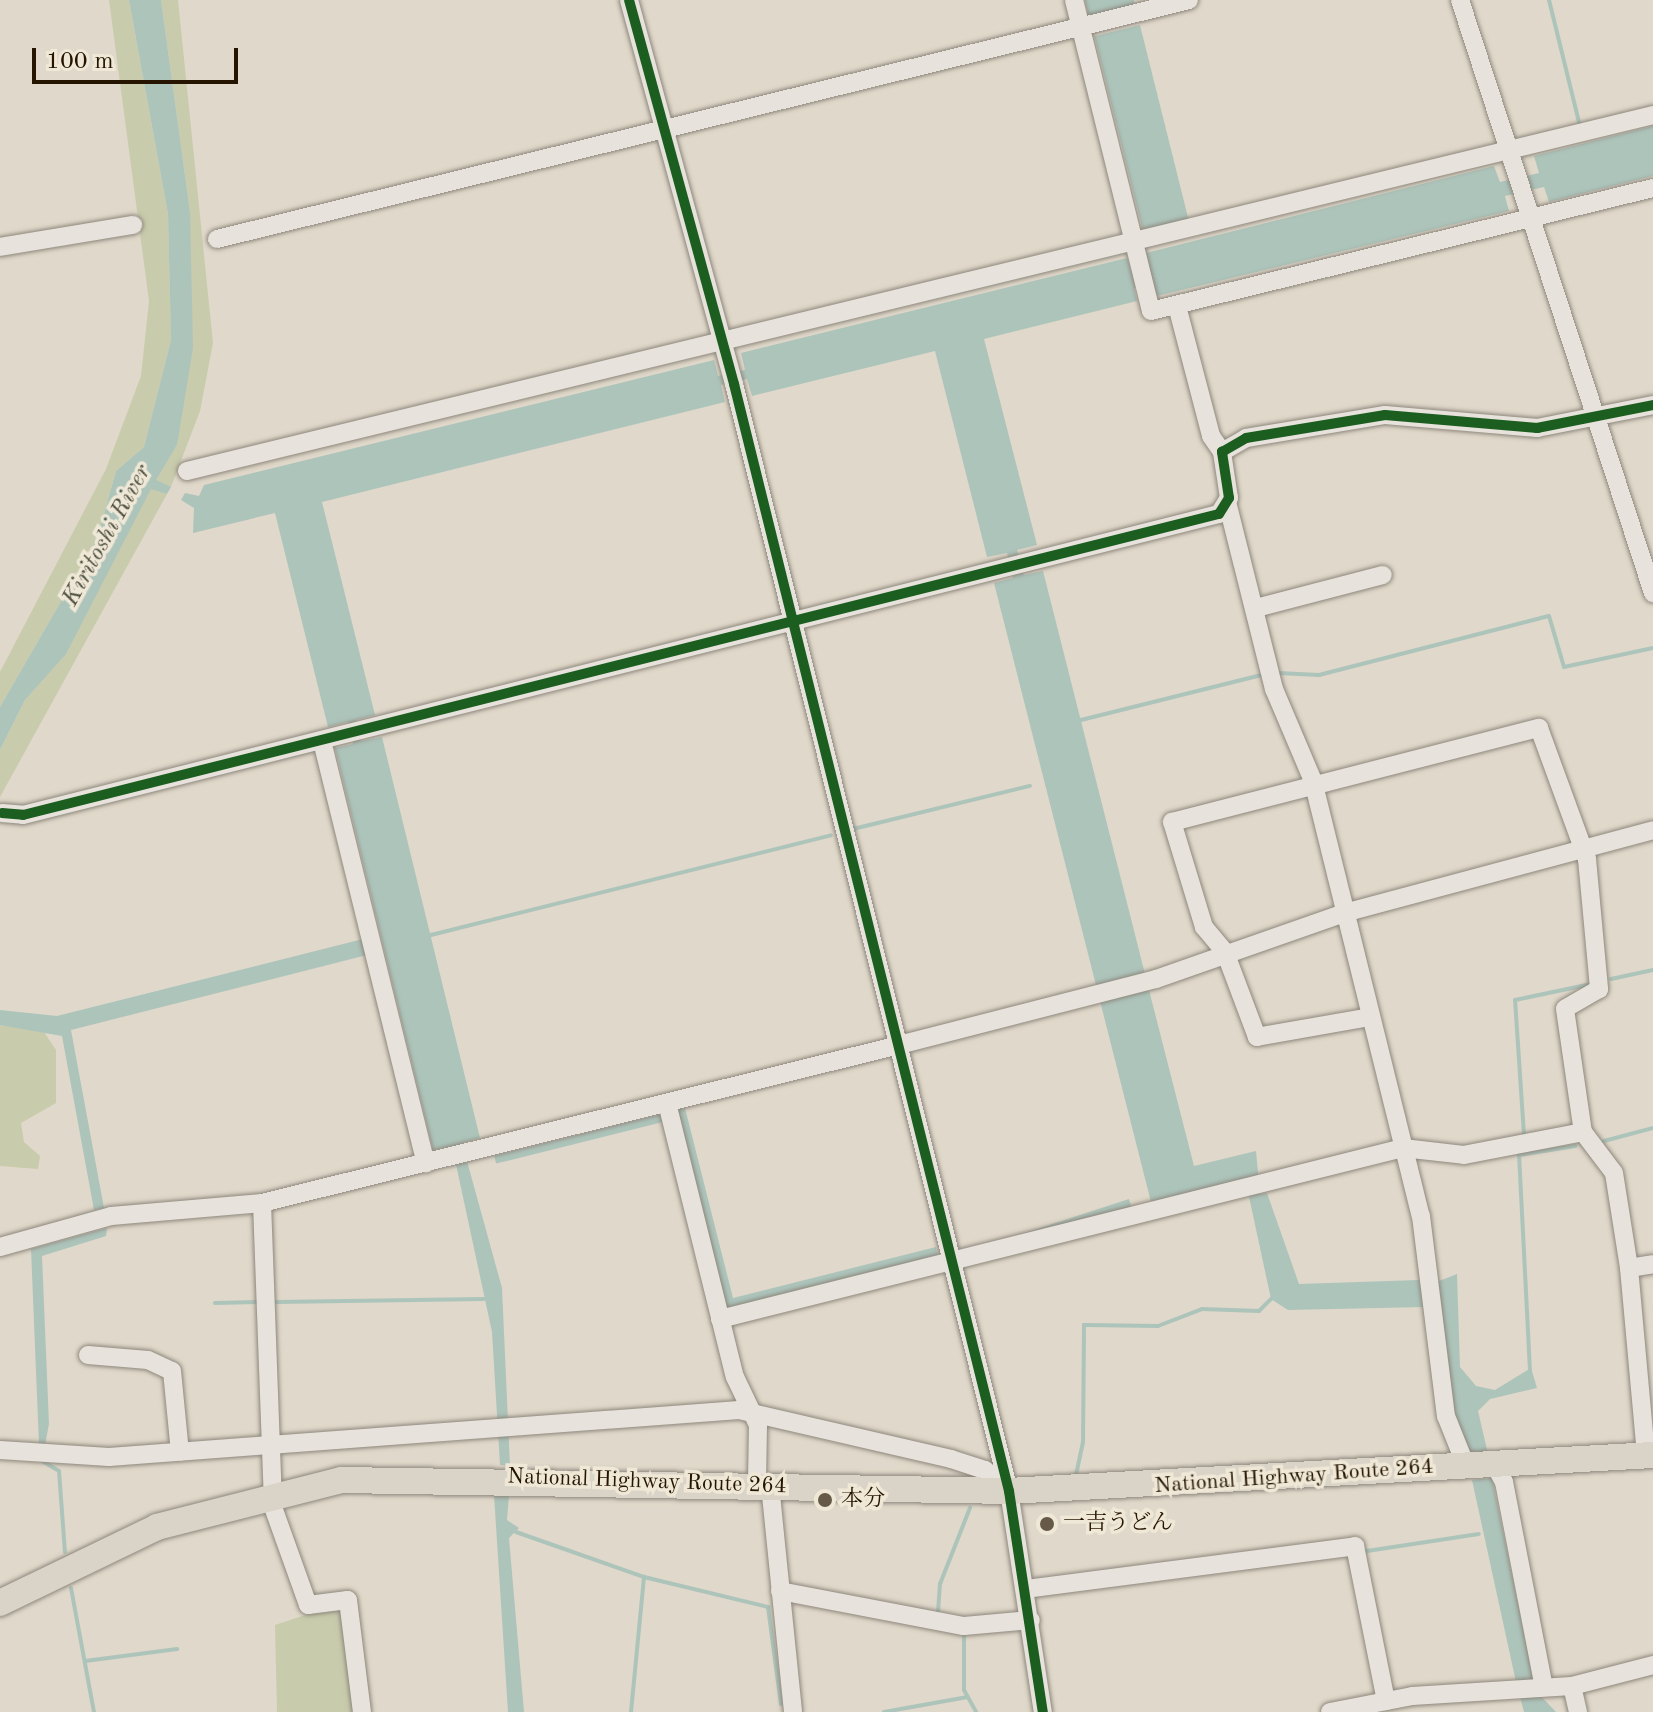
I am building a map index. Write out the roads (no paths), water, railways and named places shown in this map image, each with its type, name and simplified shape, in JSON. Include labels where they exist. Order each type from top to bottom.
[{"type":"highway","name":"National Highway Route 264","points":[[0,1603],[157,1527],[272,1493],[406,1476],[1009,1491],[1650,1456]]},
{"type":"street","points":[[629,0],[724,344],[789,621],[1009,1491],[1043,1712]]},
{"type":"street","points":[[1074,0],[1151,311],[1653,188]]},
{"type":"street","points":[[217,239],[1189,0]]},
{"type":"street","points":[[1460,0],[1653,593]]},
{"type":"street","points":[[187,471],[724,344],[1653,115]]},
{"type":"street","points":[[0,247],[133,225]]},
{"type":"street","points":[[1177,306],[1211,436],[1222,452],[1228,506],[1274,689],[1313,781],[1403,1148],[1431,1290],[1446,1416],[1466,1466]]},
{"type":"street","points":[[1222,452],[1246,438],[1385,415],[1537,428],[1653,405]]},
{"type":"street","points":[[2,813],[23,815],[354,733],[1219,514],[1228,506]]},
{"type":"street","points":[[1256,608],[1383,575]]},
{"type":"street","points":[[1370,1017],[1257,1037],[1225,952],[1204,927],[1172,822],[1313,781],[1539,728],[1584,848],[1599,989],[1565,1009],[1583,1132],[1614,1173],[1629,1268],[1650,1456]]},
{"type":"street","points":[[322,741],[426,1163]]},
{"type":"street","points":[[0,1247],[111,1216],[262,1203],[895,1046],[1123,988],[1344,913],[1653,830]]},
{"type":"street","points":[[667,1103],[720,1319],[752,1413],[780,1591],[793,1712]]},
{"type":"street","points":[[720,1319],[1403,1148],[1464,1155],[1583,1132]]},
{"type":"street","points":[[262,1203],[274,1444],[272,1493],[308,1605],[348,1600],[362,1712]]},
{"type":"street","points":[[1629,1268],[1653,1264]]},
{"type":"street","points":[[88,1355],[148,1360],[172,1371],[180,1452]]},
{"type":"street","points":[[0,1450],[80,1458],[506,1425],[752,1413],[951,1459],[985,1470],[1009,1491]]},
{"type":"street","points":[[1494,1464],[1504,1482],[1540,1684]]},
{"type":"street","points":[[1026,1589],[1355,1546],[1386,1701]]},
{"type":"street","points":[[780,1591],[964,1626],[1031,1620]]},
{"type":"street","points":[[1330,1712],[1386,1701],[1540,1684],[1572,1686],[1653,1665]]},
{"type":"street","points":[[1572,1686],[1578,1712]]},
{"type":"water","name":"Kiritoshi River","points":[[129,0],[161,0],[190,212],[193,348],[177,445],[156,480],[171,487],[167,494],[151,489],[66,654],[25,700],[0,750],[0,707],[97,539],[116,471],[144,447],[171,340],[168,214]]},
{"type":"water","points":[[1085,0],[1134,0],[1135,5],[1089,17]]},
{"type":"water","points":[[1140,25],[1189,220],[1143,231],[1094,36]]},
{"type":"water","points":[[1653,126],[1653,176],[1549,202],[1544,187],[1505,196],[1509,211],[1157,296],[1153,283],[1134,288],[1137,301],[984,339],[1037,545],[1017,550],[1024,575],[1043,571],[1145,974],[1130,995],[1149,990],[1194,1166],[1256,1151],[1260,1194],[1267,1193],[1299,1284],[1419,1280],[1421,1288],[1457,1274],[1460,1367],[1476,1386],[1495,1390],[1531,1368],[1537,1388],[1490,1399],[1478,1411],[1488,1454],[1469,1455],[1453,1416],[1440,1294],[1422,1296],[1423,1307],[1288,1310],[1271,1299],[1245,1178],[1151,1202],[994,583],[1013,578],[1007,553],[987,557],[935,351],[752,396],[747,379],[721,385],[725,402],[322,502],[375,715],[356,720],[361,741],[382,737],[480,1138],[462,1143],[502,1288],[510,1466],[500,1465],[492,1332],[452,1146],[433,1150],[335,748],[353,744],[348,722],[328,727],[275,513],[193,533],[194,508],[181,500],[185,493],[199,496],[204,485],[714,360],[718,376],[745,370],[741,353],[1127,258],[1131,271],[1149,266],[1146,253],[1494,166],[1500,182],[1539,173],[1534,156]]},
{"type":"water","points":[[363,939],[367,955],[71,1030],[104,1208],[94,1210],[62,1036],[0,1025],[0,1010],[57,1016]]},
{"type":"water","points":[[685,1108],[733,1298],[936,1247],[938,1257],[726,1310],[676,1110]]},
{"type":"water","points":[[662,1114],[664,1122],[496,1164],[494,1156]]},
{"type":"water","points":[[1129,1199],[1132,1208],[963,1262],[961,1254]]},
{"type":"water","points":[[107,1228],[106,1236],[42,1256],[49,1424],[45,1445],[39,1445],[31,1249]]},
{"type":"water","points":[[1492,1478],[1536,1691],[1556,1712],[1524,1712],[1472,1480]]},
{"type":"water","points":[[494,1495],[509,1495],[507,1520],[519,1528],[509,1538],[524,1712],[508,1712]]},
{"type":"waterway","points":[[1549,0],[1580,126]]},
{"type":"waterway","points":[[1278,673],[1319,675],[1549,616],[1564,667],[1653,648]]},
{"type":"waterway","points":[[1081,720],[1262,675]]},
{"type":"waterway","points":[[853,829],[1030,786]]},
{"type":"waterway","points":[[431,935],[831,835]]},
{"type":"waterway","points":[[1611,979],[1653,970]]},
{"type":"waterway","points":[[1524,1135],[1515,1000],[1586,985]]},
{"type":"waterway","points":[[1604,1141],[1653,1128]]},
{"type":"waterway","points":[[1530,1371],[1519,1155],[1575,1146]]},
{"type":"waterway","points":[[276,1302],[484,1299]]},
{"type":"waterway","points":[[1076,1475],[1083,1442],[1084,1325],[1158,1326],[1202,1309],[1259,1311],[1271,1299]]},
{"type":"waterway","points":[[215,1303],[259,1302]]},
{"type":"waterway","points":[[44,1462],[59,1471],[65,1552]]},
{"type":"waterway","points":[[938,1612],[940,1584],[970,1508]]},
{"type":"waterway","points":[[516,1532],[644,1577],[768,1607],[781,1704]]},
{"type":"waterway","points":[[1367,1551],[1479,1534]]},
{"type":"waterway","points":[[631,1712],[644,1577]]},
{"type":"waterway","points":[[71,1588],[94,1712]]},
{"type":"waterway","points":[[964,1633],[964,1690],[976,1712]]},
{"type":"waterway","points":[[85,1661],[177,1649]]},
{"type":"waterway","points":[[884,1712],[968,1697]]},
{"type":"place","name":"本分","points":[[825,1500]]},
{"type":"place","name":"一吉うどん","points":[[1047,1524]]}]
